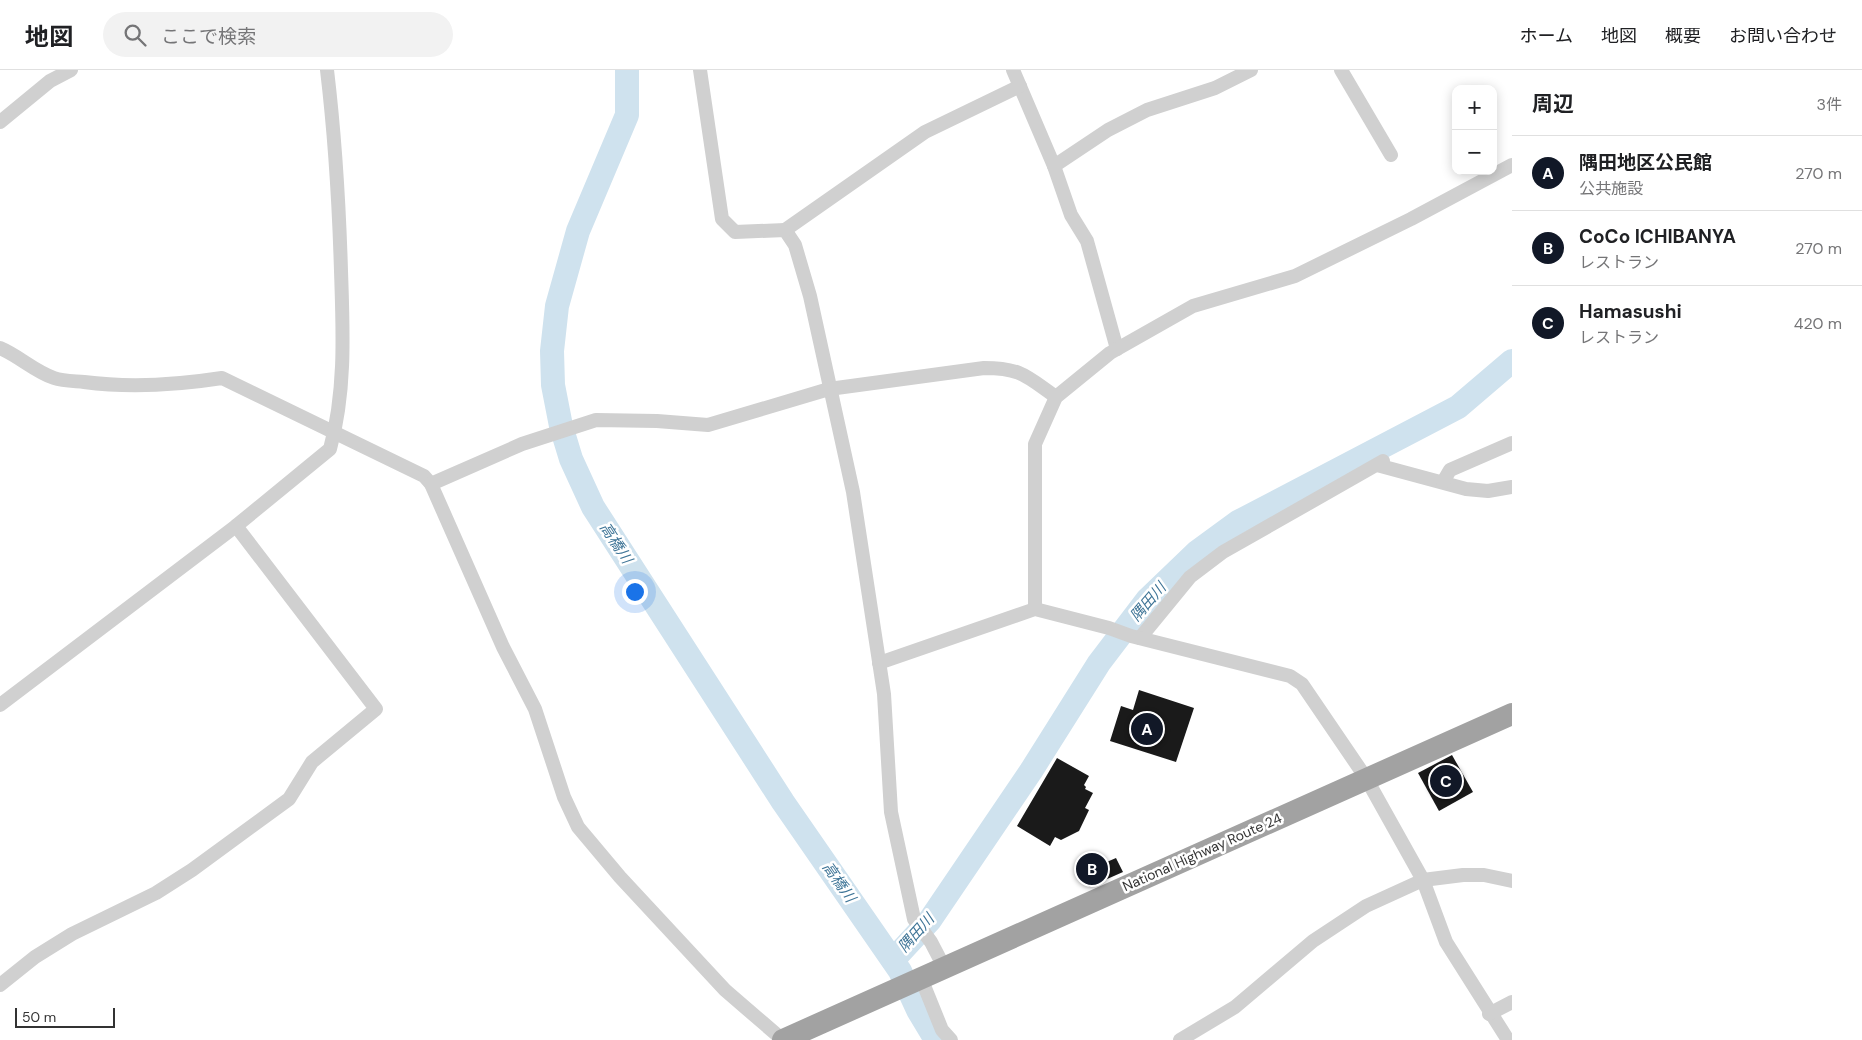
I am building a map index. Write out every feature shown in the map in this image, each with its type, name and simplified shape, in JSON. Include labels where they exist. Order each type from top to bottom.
[{"type":"highway","name":"National Highway Route 24","points":[[783,1040],[1512,714]]},
{"type":"street","points":[[0,122],[50,81],[71,70]]},
{"type":"street","points":[[0,705],[236,526],[330,449],[343,365],[338,182],[327,70]]},
{"type":"street","points":[[700,70],[722,219],[735,232],[784,230],[925,132],[1020,86]]},
{"type":"street","points":[[1013,70],[1054,166],[1071,215],[1087,241],[1117,349]]},
{"type":"street","points":[[1054,166],[1108,130],[1147,110],[1215,88],[1251,70]]},
{"type":"street","points":[[1341,70],[1391,155]]},
{"type":"street","points":[[1035,609],[1035,444],[1056,397],[1117,349],[1193,306],[1295,276],[1411,219],[1512,164]]},
{"type":"street","points":[[784,230],[795,245],[810,296],[853,492],[884,694],[891,812],[914,919],[931,942],[944,967]]},
{"type":"street","points":[[0,348],[13,353],[43,373],[56,378],[115,386],[188,383],[222,378],[424,476],[431,484],[503,647],[534,709],[564,797],[578,827],[620,877],[725,990],[783,1040]]},
{"type":"street","points":[[431,484],[522,444],[596,420],[708,424],[829,389],[984,368],[1007,368],[1022,373],[1056,397]]},
{"type":"street","points":[[1443,482],[1450,470],[1512,442]]},
{"type":"street","points":[[1135,637],[1190,577],[1223,552],[1380,463],[1466,490],[1488,491],[1512,487]]},
{"type":"street","points":[[0,985],[35,957],[72,934],[156,893],[192,870],[289,799],[312,762],[376,709],[236,526]]},
{"type":"street","points":[[879,663],[1035,609],[1135,637],[1290,676],[1302,684],[1366,778],[1423,880],[1446,942],[1489,1014],[1508,1040]]},
{"type":"street","points":[[1180,1040],[1235,1007],[1313,941],[1366,906],[1423,880],[1463,875],[1484,875],[1512,881]]},
{"type":"street","points":[[921,978],[942,1030],[951,1040]]},
{"type":"street","points":[[1489,1014],[1512,1002]]},
{"type":"building","points":[[1139,690],[1194,708],[1176,762],[1110,741],[1121,706],[1133,710]]},
{"type":"building","points":[[1452,755],[1473,792],[1439,811],[1418,773]]},
{"type":"building","points":[[1057,758],[1089,776],[1084,785],[1085,789],[1093,793],[1085,808],[1089,810],[1079,831],[1061,840],[1055,837],[1050,846],[1017,826]]},
{"type":"building","points":[[1098,854],[1102,864],[1116,858],[1123,872],[1089,887],[1078,862]]},
{"type":"waterway","name":"高橋川","points":[[627,70],[627,115],[578,231],[557,306],[552,351],[553,385],[561,426],[571,459],[593,507],[783,802],[900,971],[918,1010],[936,1040]]},
{"type":"waterway","name":"隅田川","points":[[893,960],[930,920],[1031,771],[1099,663],[1147,600],[1197,552],[1238,522],[1458,407],[1512,361]]},
{"type":"place","name":"隅田地区公民館","points":[[1147,729]]},
{"type":"place","name":"Hamasushi","points":[[1446,781]]},
{"type":"place","name":"CoCo ICHIBANYA","points":[[1092,869]]}]
